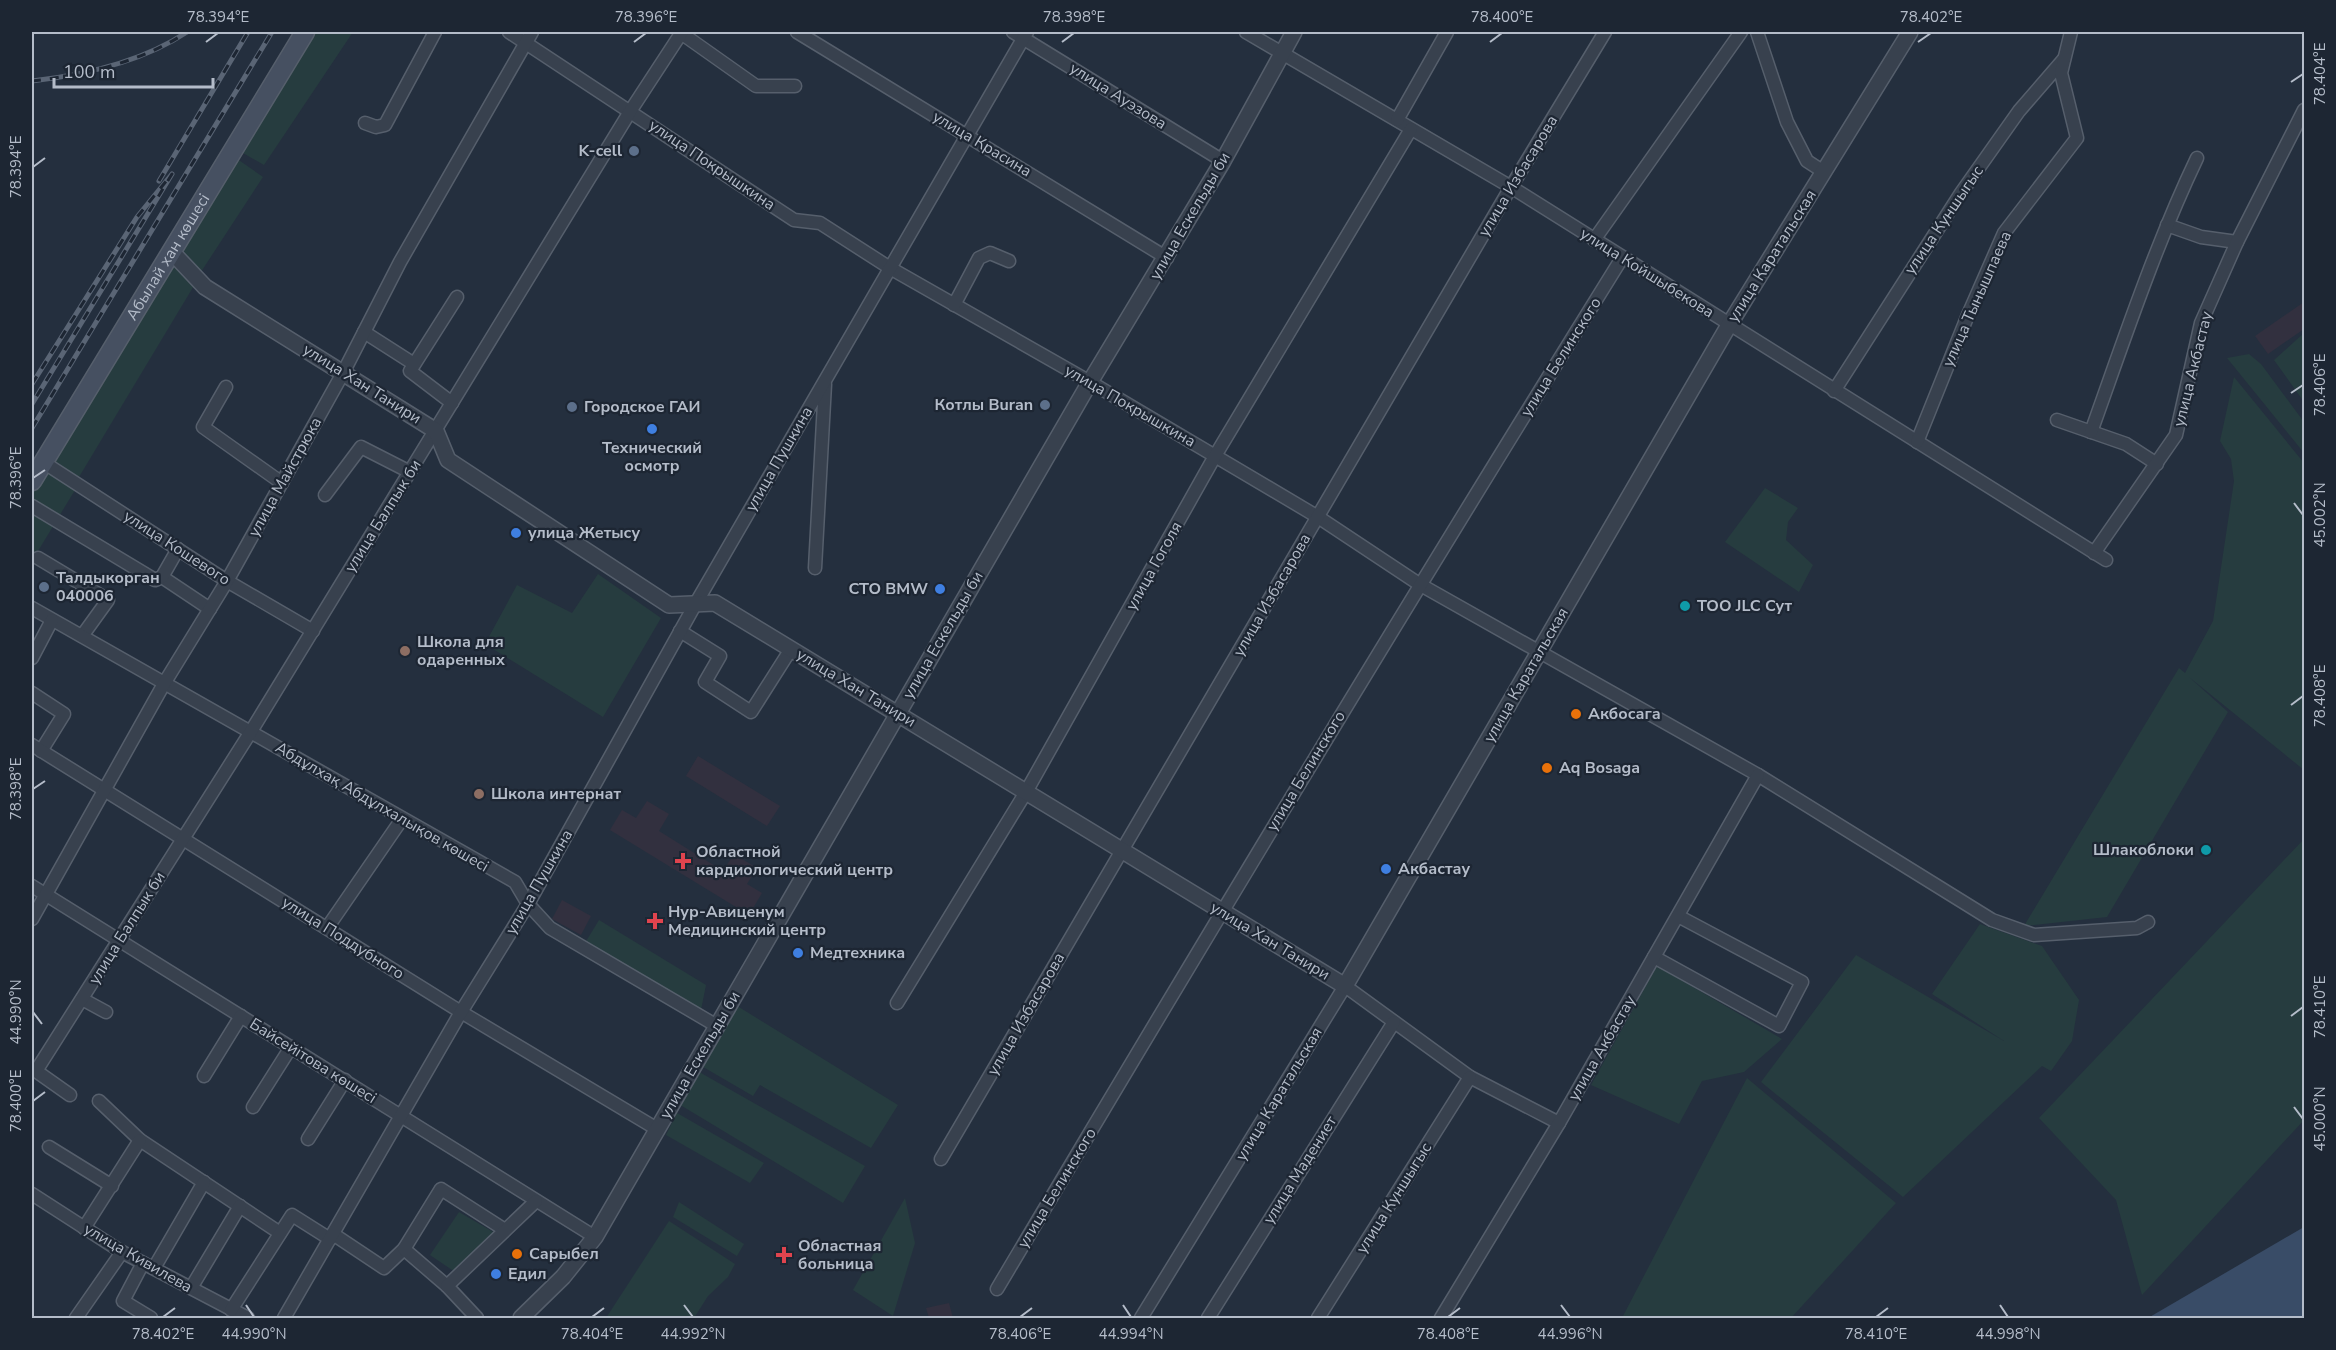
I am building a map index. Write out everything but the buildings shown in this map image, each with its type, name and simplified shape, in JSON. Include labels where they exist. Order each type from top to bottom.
[{"type":"main road","name":"Абылай хан көшесі","points":[[32,481],[305,32]]},
{"type":"street","points":[[365,123],[376,127],[385,125],[435,32]]},
{"type":"street","name":"улица Покрышкина","points":[[509,32],[529,37],[631,110],[794,220],[820,224],[890,268],[1090,382],[1318,517],[1419,584],[1758,775],[1992,920],[2034,935],[2137,928],[2148,922]]},
{"type":"street","points":[[682,32],[756,86],[795,86]]},
{"type":"street","name":"улица Балпык би","points":[[70,1095],[36,1071],[250,733],[631,110],[682,32]]},
{"type":"street","name":"улица Красина","points":[[797,32],[1167,258]]},
{"type":"street","name":"улица Койшыбекова","points":[[1246,32],[1511,187],[2100,556]]},
{"type":"street","name":"улица Ескельды би","points":[[521,1318],[563,1277],[594,1237],[1090,382],[1167,258],[1293,32]]},
{"type":"street","points":[[1397,120],[1447,32]]},
{"type":"street","name":"улица Избасарова","points":[[941,1159],[1511,187],[1605,32]]},
{"type":"street","points":[[1594,240],[1741,32]]},
{"type":"street","points":[[1757,32],[1788,122],[1808,161],[1824,172]]},
{"type":"street","name":"улица Каратальская","points":[[1141,1318],[1345,986],[1730,325],[1910,32]]},
{"type":"street","name":"улица Тынышпаева","points":[[1917,442],[2004,233],[2076,138],[2061,73],[2071,32]]},
{"type":"street","name":"улица Пушкина","points":[[284,1318],[461,1011],[528,904],[696,603],[968,136],[1021,34]]},
{"type":"street","name":"улица Ауэзова","points":[[1021,34],[1223,161]]},
{"type":"street","name":"улица Майстрюка","points":[[32,919],[165,682],[227,581],[343,373],[400,262],[529,37]]},
{"type":"street","name":"улица Куншыгыс","points":[[1834,391],[1960,194],[2019,111],[2065,57]]},
{"type":"street","name":"улица Акбастау","points":[[2100,556],[2176,435],[2201,323],[2237,242],[2304,110]]},
{"type":"street","name":"улица Гоголя","points":[[897,1003],[1026,792],[1215,456],[1411,129]]},
{"type":"street","points":[[2091,432],[2167,225],[2197,158]]},
{"type":"street","points":[[2167,225],[2201,237],[2237,242]]},
{"type":"street","name":"улица Хан Танири","points":[[171,251],[205,287],[436,430],[448,460],[669,605],[715,603],[1345,986],[1470,1077],[1559,1124]]},
{"type":"street","points":[[954,304],[979,258],[990,253],[1010,261]]},
{"type":"street","name":"улица Белинского","points":[[997,1289],[1221,911],[1419,584],[1622,258]]},
{"type":"street","points":[[452,403],[410,371],[457,297]]},
{"type":"street","points":[[364,332],[414,364]]},
{"type":"street","name":"улица Пушкина","points":[[815,568],[825,380]]},
{"type":"street","points":[[226,387],[203,427],[282,483]]},
{"type":"street","points":[[2057,420],[2126,444],[2157,464]]},
{"type":"street","points":[[325,495],[362,447],[410,472]]},
{"type":"street","name":"улица Кошевого","points":[[43,462],[227,581],[313,631]]},
{"type":"street","points":[[32,506],[155,580],[162,577],[178,549]]},
{"type":"street","points":[[39,558],[108,600],[82,636]]},
{"type":"street","points":[[162,577],[210,609]]},
{"type":"street","name":"Абдұлхақ Абдұлхалықов көшесі","points":[[32,608],[514,882],[528,904],[550,928],[717,1026]]},
{"type":"street","points":[[32,658],[52,620]]},
{"type":"street","points":[[680,631],[720,656],[705,682],[752,712],[791,649]]},
{"type":"street","points":[[32,693],[64,714],[36,748]]},
{"type":"street","name":"улица Поддубного","points":[[36,748],[461,1011],[657,1129]]},
{"type":"street","name":"улица Акбастау","points":[[1441,1318],[1559,1124],[1758,775]]},
{"type":"street","points":[[327,928],[402,819]]},
{"type":"street","name":"Байсейітова көшесі","points":[[32,886],[594,1237]]},
{"type":"street","points":[[1654,957],[1779,1026],[1802,982],[1678,916]]},
{"type":"street","name":"улица Балпык би","points":[[82,999],[106,1012]]},
{"type":"street","points":[[204,1076],[241,1016]]},
{"type":"street","name":"улица Мадениет","points":[[1208,1318],[1394,1022]]},
{"type":"street","points":[[253,1107],[291,1047]]},
{"type":"street","name":"улица Куншыгыс","points":[[1318,1318],[1470,1077]]},
{"type":"street","points":[[308,1138],[345,1080]]},
{"type":"street","points":[[110,1111],[118,1100]]},
{"type":"street","points":[[99,1101],[140,1140],[280,1233]]},
{"type":"street","points":[[84,1228],[140,1140]]},
{"type":"street","points":[[49,1147],[112,1186]]},
{"type":"street","points":[[151,1318],[123,1301],[204,1182]]},
{"type":"street","points":[[231,1310],[292,1215],[384,1268],[404,1249],[441,1189],[505,1230]]},
{"type":"street","name":"улица Кивилева","points":[[32,1194],[122,1252],[248,1318]]},
{"type":"street","points":[[447,1286],[536,1201]]},
{"type":"street","points":[[191,1288],[240,1206]]},
{"type":"street","points":[[404,1249],[447,1286],[477,1318]]},
{"type":"street","points":[[76,1318],[122,1252]]},
{"type":"shaded area","points":[[2304,302],[2304,329],[2268,354],[2255,336]]},
{"type":"shaded area","points":[[698,756],[780,806],[767,826],[686,776]]},
{"type":"shaded area","name":"Областной кардиологический центр","points":[[647,801],[669,814],[659,831],[723,871],[734,854],[757,868],[747,884],[762,893],[749,915],[610,830],[622,810],[636,818]]},
{"type":"shaded area","points":[[562,900],[591,916],[581,935],[552,919]]},
{"type":"shaded area","points":[[949,1303],[953,1318],[929,1318],[926,1308]]},
{"type":"green space","points":[[308,32],[353,32],[264,165],[236,149]]},
{"type":"green space","points":[[233,156],[263,177],[199,275],[176,249]]},
{"type":"green space","points":[[171,260],[195,284],[79,477],[51,460]]},
{"type":"green space","points":[[2304,333],[2304,402],[2274,360]]},
{"type":"green space","points":[[2249,354],[2261,364],[2304,422],[2304,453],[2227,358]]},
{"type":"green space","points":[[2234,377],[2304,463],[2304,770],[2189,677],[2228,712],[2107,917],[2024,926],[2179,668],[2185,673],[2213,621],[2234,481],[2231,459],[2220,441]]},
{"type":"green space","points":[[45,467],[75,490],[32,561],[32,489]]},
{"type":"green space","points":[[1765,488],[1798,508],[1788,522],[1786,540],[1813,565],[1799,592],[1725,542]]},
{"type":"green space","points":[[598,574],[661,618],[603,717],[485,644],[517,585],[572,613]]},
{"type":"green space","points":[[2304,839],[2304,1120],[2142,1295],[2116,1200],[2039,1118]]},
{"type":"green space","points":[[599,920],[706,985],[701,1010],[585,943]]},
{"type":"green space","points":[[1980,924],[2042,946],[2079,1000],[2072,1041],[2051,1071],[2042,1066],[1903,1197],[1761,1082],[1856,955],[2004,1041],[1932,994]]},
{"type":"green space","points":[[1657,966],[1782,1039],[1744,1072],[1702,1081],[1679,1124],[1591,1085]]},
{"type":"green space","points":[[734,1004],[898,1105],[871,1148],[760,1085],[753,1096],[698,1064]]},
{"type":"green space","points":[[694,1069],[865,1166],[843,1203],[677,1103]]},
{"type":"green space","points":[[1747,1078],[1896,1203],[1791,1318],[1622,1318]]},
{"type":"green space","points":[[677,1113],[764,1163],[750,1183],[666,1135]]},
{"type":"green space","points":[[905,1198],[915,1243],[893,1316],[853,1290]]},
{"type":"green space","points":[[679,1202],[744,1244],[737,1256],[673,1217]]},
{"type":"green space","points":[[459,1212],[495,1233],[455,1272],[430,1255]]},
{"type":"green space","points":[[669,1221],[735,1264],[728,1277],[708,1296],[694,1318],[606,1318]]},
{"type":"water","points":[[2304,1227],[2304,1318],[2148,1318]]},
{"type":"railway","points":[[32,81],[112,66],[151,51],[187,32]]},
{"type":"railway","points":[[159,181],[248,32]]},
{"type":"railway","points":[[32,428],[272,32]]},
{"type":"railway","points":[[32,384],[137,217],[172,174],[32,404]]},
{"type":"place","name":"K-cell","points":[[634,151]]},
{"type":"place","name":"Котлы Buran","points":[[1045,405]]},
{"type":"place","name":"Городское ГАИ","points":[[572,407]]},
{"type":"place","name":"Технический осмотр","points":[[652,429]]},
{"type":"place","name":"улица Жетысу","points":[[516,533]]},
{"type":"place","name":"Талдыкорган 040006","points":[[44,587]]},
{"type":"place","name":"СТО BMW","points":[[940,589]]},
{"type":"place","name":"ТОО JLC Сут","points":[[1685,606]]},
{"type":"place","name":"Школа для одаренных","points":[[405,651]]},
{"type":"place","name":"Акбосага","points":[[1576,714]]},
{"type":"place","name":"Aq Bosaga","points":[[1547,768]]},
{"type":"place","name":"Школа интернат","points":[[479,794]]},
{"type":"place","name":"Шлакоблоки","points":[[2206,850]]},
{"type":"place","name":"Областной кардиологический центр","points":[[683,861]]},
{"type":"place","name":"Акбастау","points":[[1386,869]]},
{"type":"place","name":"Нур-Авиценум Медицинский центр","points":[[655,921]]},
{"type":"place","name":"Медтехника","points":[[798,953]]},
{"type":"place","name":"Сарыбел","points":[[517,1254]]},
{"type":"place","name":"Областная больница","points":[[784,1255]]},
{"type":"place","name":"Едил","points":[[496,1274]]}]
